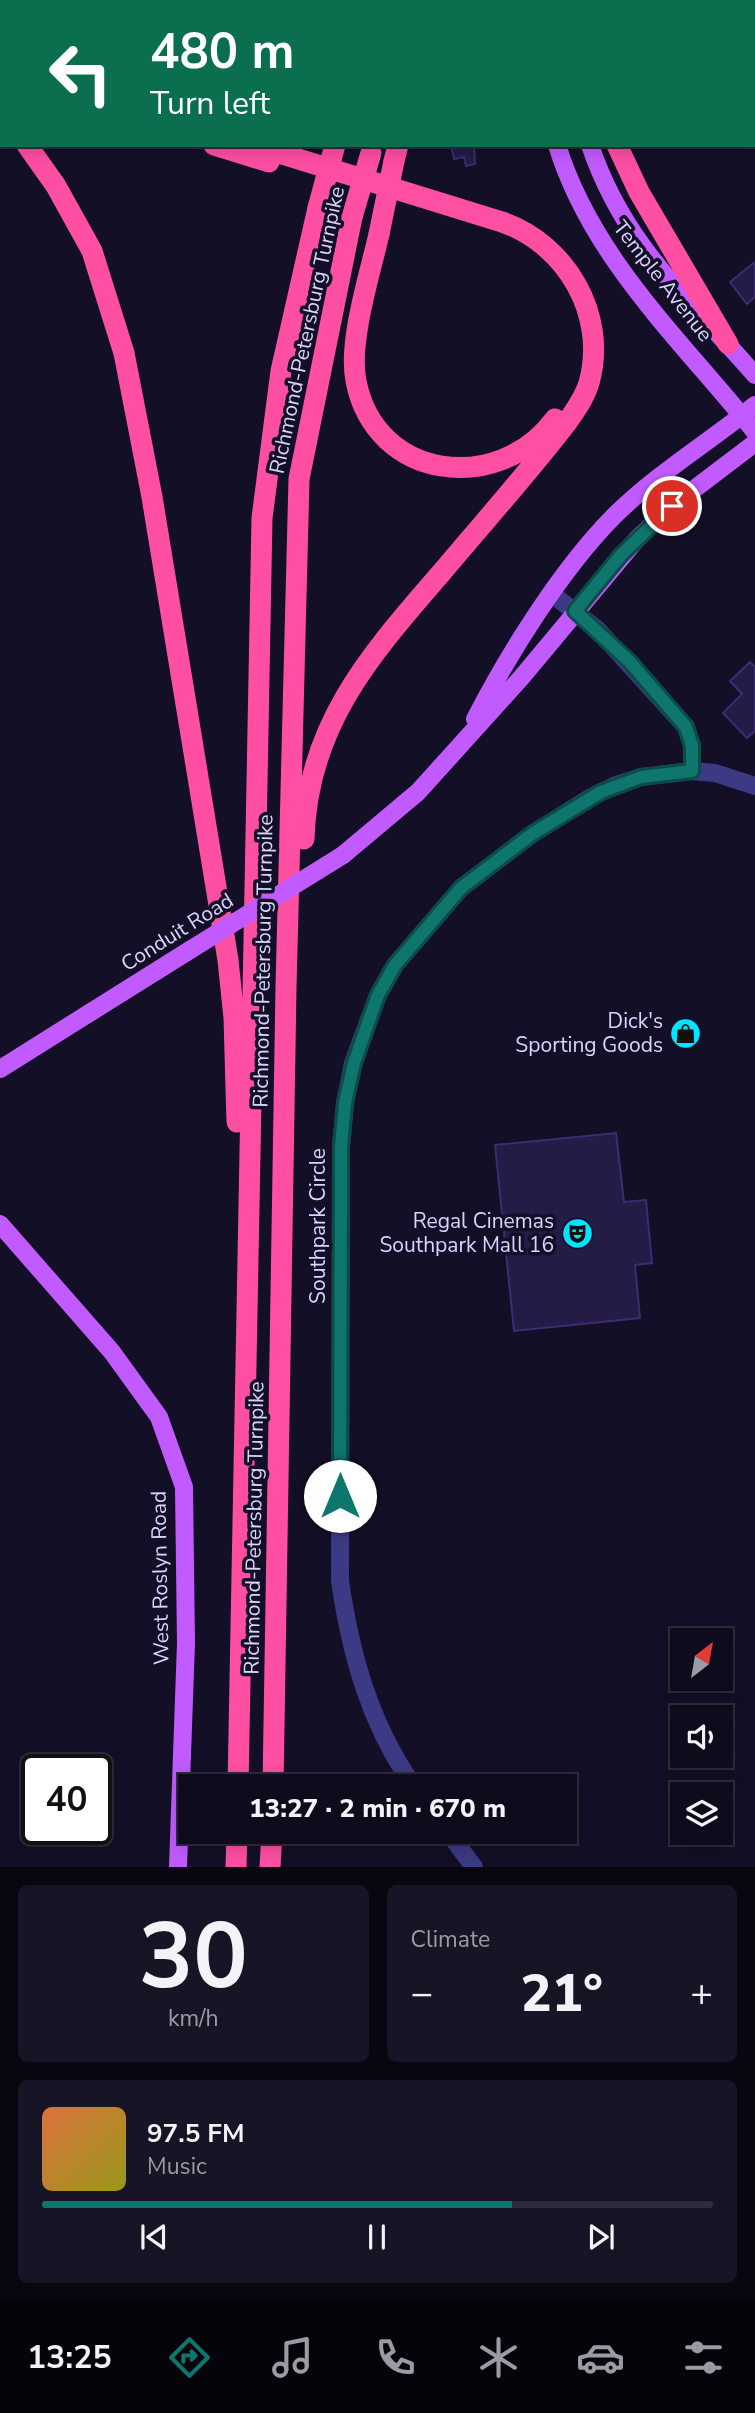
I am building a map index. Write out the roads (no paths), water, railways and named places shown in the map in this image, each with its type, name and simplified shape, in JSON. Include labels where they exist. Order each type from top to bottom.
[{"type":"highway","points":[[28,147],[68,205],[101,274],[124,353],[152,497],[228,960],[234,1018],[247,1270]]},
{"type":"highway","points":[[220,147],[387,198],[509,236],[545,260],[564,285],[576,313],[580,362],[571,393],[551,424],[527,447],[502,461],[482,466],[441,467],[407,454],[377,429],[359,395],[354,365],[358,334],[379,234],[387,198],[396,153]]},
{"type":"highway","points":[[259,147],[502,222],[530,234],[572,275],[586,304],[593,341],[589,384],[568,421],[384,639],[335,714],[308,785],[304,821],[301,928],[286,987]]},
{"type":"highway","name":"Richmond-Petersburg Turnpike","points":[[238,1774],[262,518],[282,371],[318,208],[334,147]]},
{"type":"highway","points":[[618,147],[639,192],[728,344]]},
{"type":"highway","name":"Richmond-Petersburg Turnpike","points":[[273,1774],[286,987],[299,479],[352,217],[372,149]]},
{"type":"highway","points":[[236,1867],[237,1844]]},
{"type":"highway","points":[[270,1867],[271,1844]]},
{"type":"main road","name":"Temple Avenue","points":[[558,147],[572,188],[602,244],[748,410],[755,432]]},
{"type":"main road","name":"Temple Avenue","points":[[591,147],[608,192],[639,244],[755,375]]},
{"type":"main road","name":"Conduit Road","points":[[463,740],[500,670],[580,555],[613,517],[651,484],[748,410]]},
{"type":"main road","name":"Conduit Road","points":[[3,1066],[343,855],[418,792],[521,678],[621,555],[672,506],[755,443]]},
{"type":"main road","name":"West Roslyn Road","points":[[0,1224],[112,1352],[159,1417],[184,1487],[186,1643],[178,1867]]},
{"type":"street","points":[[552,594],[575,611],[629,661],[686,727],[692,746],[692,771]]},
{"type":"street","name":"Southpark Circle","points":[[406,1774],[382,1732],[362,1687],[350,1640],[340,1581],[341,1147],[345,1103],[354,1063],[378,995],[395,965],[461,888],[532,834],[601,792],[641,777],[692,771],[715,773],[755,786]]},
{"type":"street","points":[[457,1844],[474,1867]]},
{"type":"place","name":"Dick's Sporting Goods","points":[[686,1033]]},
{"type":"place","name":"Regal Cinemas Southpark Mall 16","points":[[577,1233]]}]
